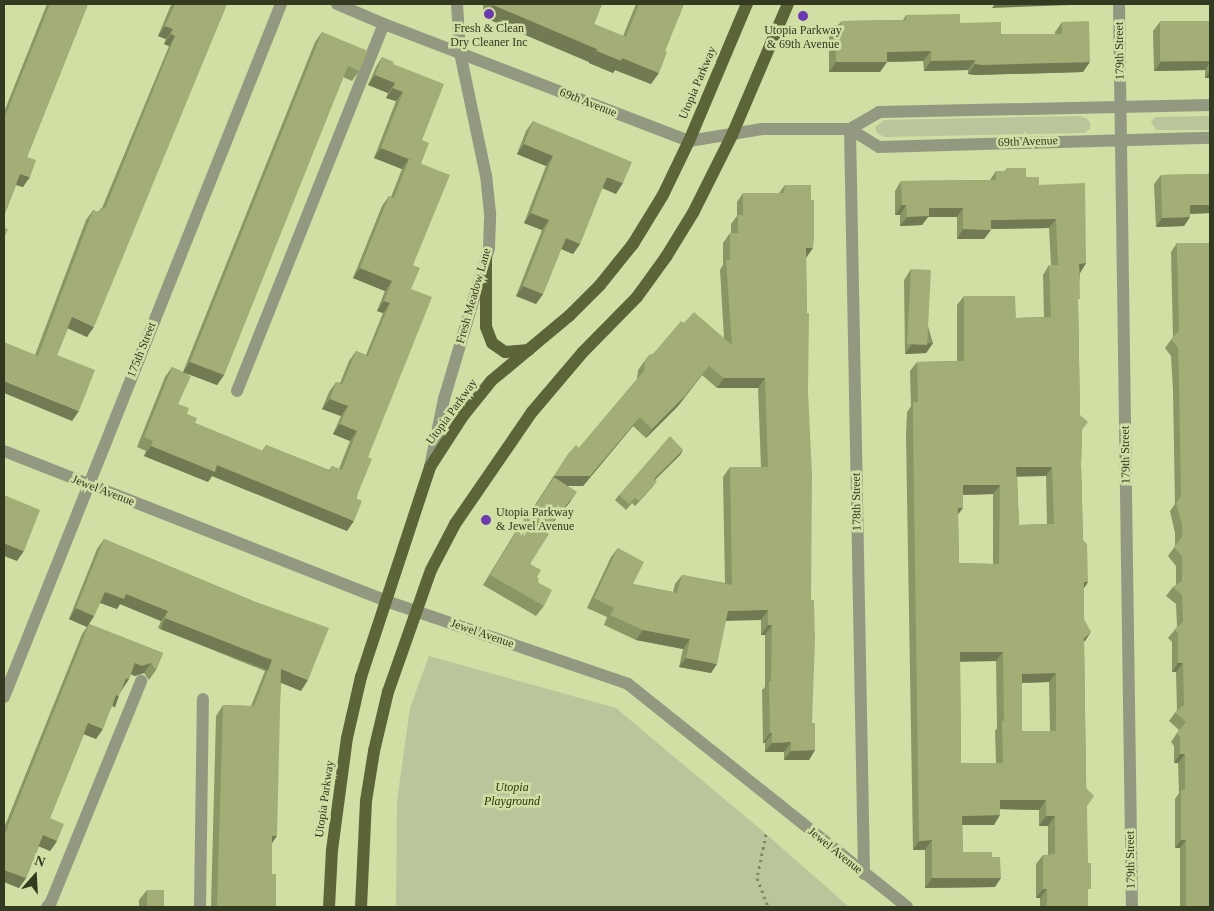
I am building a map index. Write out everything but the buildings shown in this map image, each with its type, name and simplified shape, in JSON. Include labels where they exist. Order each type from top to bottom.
[{"type":"main road","name":"Utopia Parkway","points":[[329,907],[332,850],[347,738],[361,677],[430,467],[463,416],[491,381],[569,316],[600,285],[633,244],[663,194],[689,141],[747,4]]},
{"type":"main road","points":[[361,907],[366,801],[374,751],[388,692],[431,570],[455,524],[532,412],[582,353],[637,297],[666,257],[693,213],[732,135],[788,4]]},
{"type":"main road","points":[[486,259],[486,327],[492,343],[505,352],[529,350]]},
{"type":"street","name":"175th Street","points":[[4,697],[87,485],[281,4]]},
{"type":"street","name":"69th Avenue","points":[[337,4],[384,24],[689,141],[762,129],[850,129],[880,112],[1210,105]]},
{"type":"street","name":"Fresh Meadow Lane","points":[[430,467],[444,399],[489,248],[490,213],[486,176],[460,53],[457,4]]},
{"type":"street","name":"179th Street","points":[[1119,4],[1132,907]]},
{"type":"street","points":[[237,391],[384,24]]},
{"type":"street","name":"69th Avenue","points":[[850,129],[879,147],[1210,138]]},
{"type":"street","name":"178th Street","points":[[850,129],[864,874]]},
{"type":"street","name":"Jewel Avenue","points":[[4,451],[386,601],[628,684],[907,907]]},
{"type":"street","points":[[47,907],[51,902],[141,681]]},
{"type":"street","points":[[200,907],[203,699]]},
{"type":"path","points":[[766,834],[757,878],[768,907]]},
{"type":"green space","points":[[1080,116],[1090,122],[1090,129],[1084,133],[884,137],[877,133],[875,127],[885,120]]},
{"type":"green space","points":[[1210,116],[1210,130],[1156,130],[1151,122],[1155,117]]},
{"type":"green space","name":"Utopia Playground","points":[[429,656],[616,708],[766,834],[849,907],[396,907],[397,801],[410,708]]},
{"type":"place","name":"Fresh & Clean Dry Cleaner Inc","points":[[489,14]]},
{"type":"place","name":"Utopia Parkway & 69th Avenue","points":[[803,16]]},
{"type":"place","name":"Utopia Parkway & Jewel Avenue","points":[[486,520]]}]
